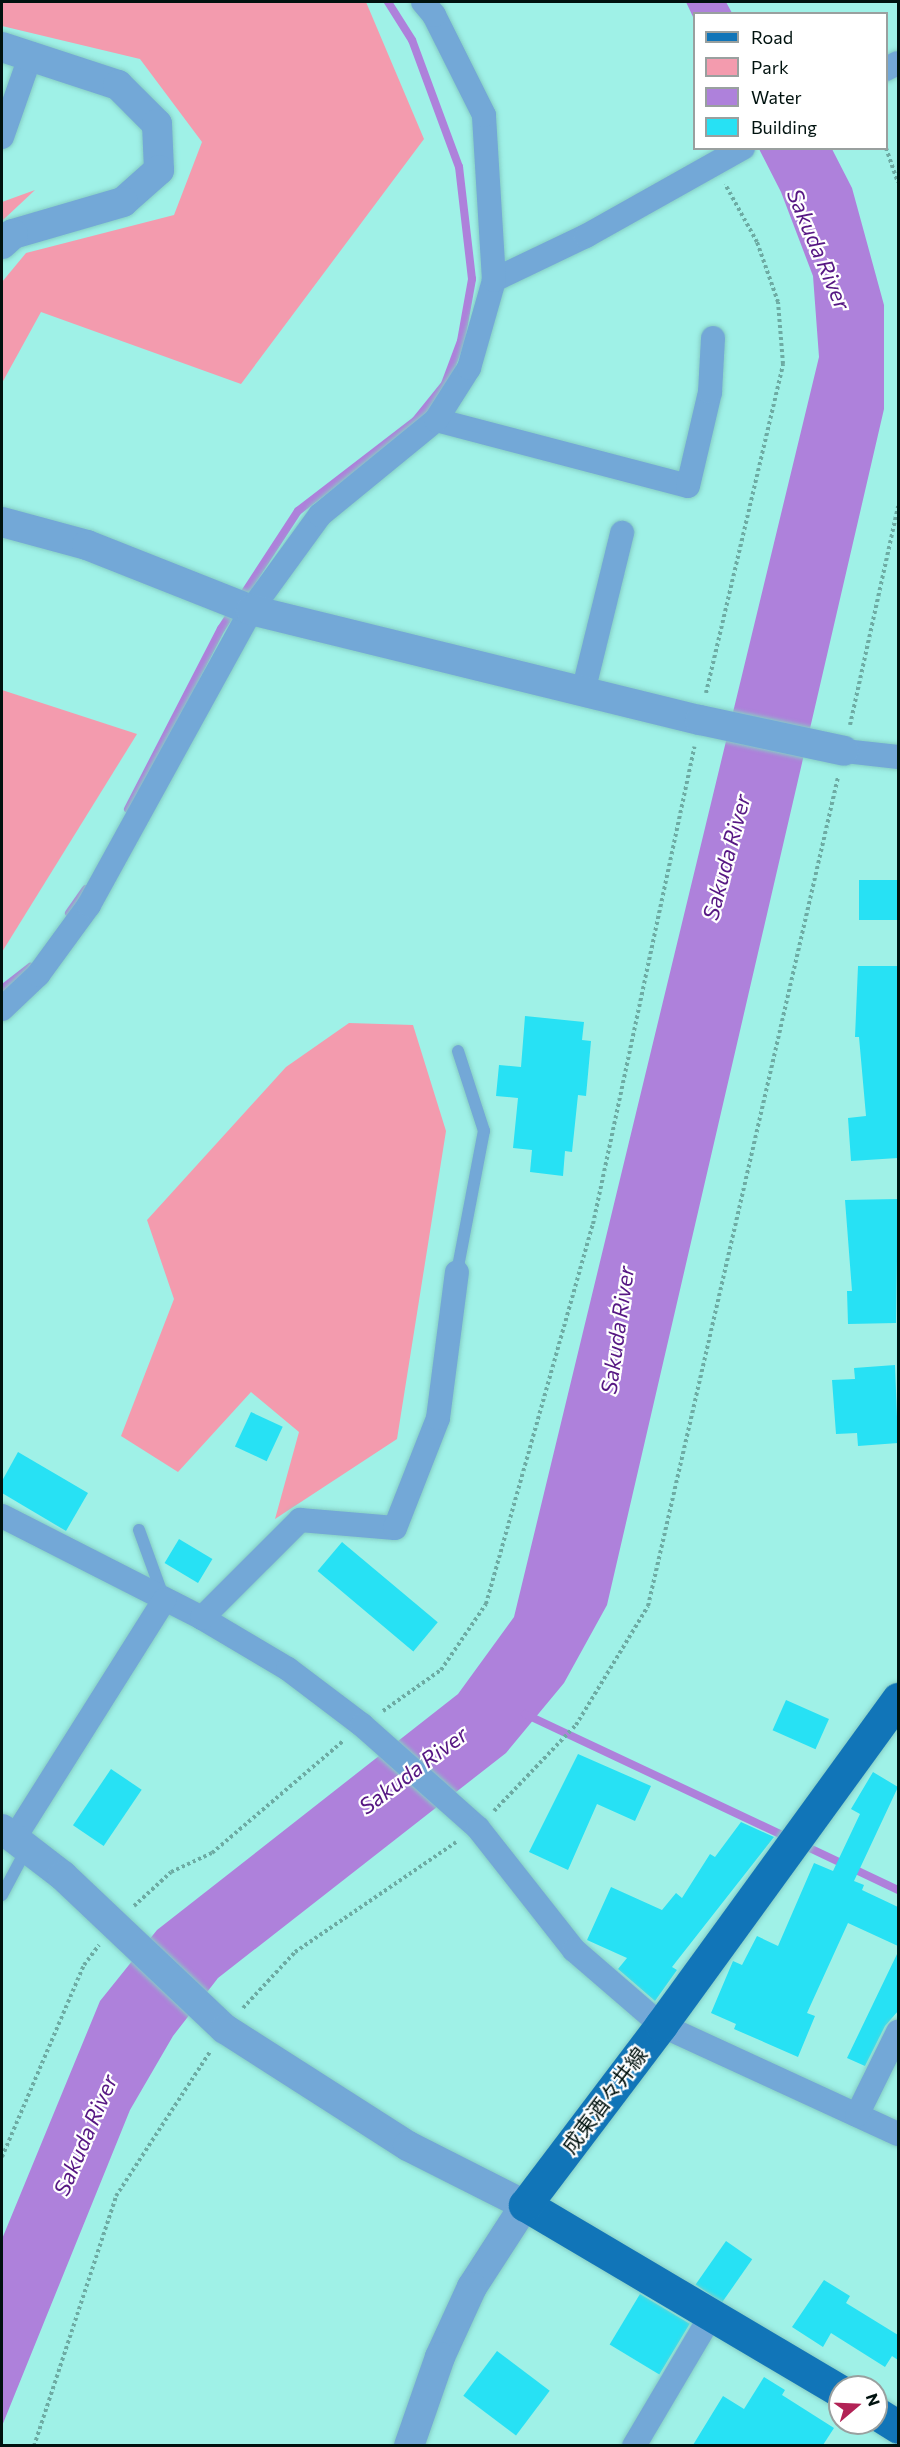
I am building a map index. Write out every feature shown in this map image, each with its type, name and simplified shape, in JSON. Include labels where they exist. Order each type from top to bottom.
[{"type":"main road","name":"成東酒々井線","points":[[525,2205],[662,2025],[898,1699]]},
{"type":"main road","points":[[525,2205],[828,2384]]},
{"type":"street","points":[[2,1009],[38,975],[89,905],[241,606],[320,515],[436,420],[469,368],[494,280],[484,115],[434,15],[423,2]]},
{"type":"street","points":[[2,47],[31,54],[117,85],[157,124],[159,170],[123,202],[13,234],[2,244]]},
{"type":"street","points":[[2,137],[31,54]]},
{"type":"street","points":[[494,280],[586,236],[729,156]]},
{"type":"street","points":[[436,420],[688,486],[710,392],[713,338]]},
{"type":"street","points":[[2,522],[87,545],[241,606],[700,720],[844,751],[898,757]]},
{"type":"street","points":[[583,692],[622,533]]},
{"type":"street","points":[[202,1618],[300,1520],[395,1528],[438,1418],[457,1272]]},
{"type":"street","points":[[2,1516],[202,1618],[288,1669],[362,1725],[478,1828],[574,1950],[662,2025],[898,2134]]},
{"type":"street","points":[[164,1600],[14,1838],[115,1924],[225,2029],[408,2146],[525,2205],[472,2287],[440,2357],[409,2445]]},
{"type":"street","points":[[857,2115],[898,2032]]},
{"type":"street","points":[[634,2445],[712,2314]]},
{"type":"lane","points":[[457,1272],[484,1131],[458,1051]]},
{"type":"lane","points":[[139,1530],[164,1600]]},
{"type":"lane","points":[[2,1895],[14,1838]]},
{"type":"path","points":[[887,150],[898,182]]},
{"type":"path","points":[[2,2157],[84,1965],[115,1924],[171,1872],[212,1853],[362,1725],[441,1670],[486,1604],[592,1224],[700,720],[783,364],[778,302],[729,156]]},
{"type":"path","points":[[34,2445],[117,2196],[225,2029],[295,1952],[478,1828],[576,1725],[648,1606],[898,506]]},
{"type":"green space","points":[[2,2],[366,2],[424,139],[241,384],[41,312],[2,383],[2,282],[26,253],[174,215],[202,142],[140,59],[2,26]]},
{"type":"green space","points":[[35,190],[2,221],[2,202]]},
{"type":"green space","points":[[2,690],[137,734],[2,952]]},
{"type":"green space","points":[[349,1023],[413,1025],[446,1131],[397,1439],[275,1519],[299,1432],[251,1392],[178,1472],[121,1436],[174,1299],[147,1220],[286,1067]]},
{"type":"water","points":[[686,2],[726,2],[731,12],[693,12],[693,17]]},
{"type":"water","name":"Sakuda River","points":[[760,150],[833,150],[852,188],[884,305],[884,409],[607,1605],[564,1683],[506,1753],[218,1978],[173,2036],[130,2110],[2,2426],[2,2239],[100,2001],[157,1930],[458,1694],[514,1617],[819,357],[813,276],[781,192]]},
{"type":"building","points":[[859,880],[898,880],[898,920],[859,920]]},
{"type":"building","points":[[858,966],[898,966],[898,1158],[851,1161],[848,1118],[866,1116],[859,1037],[855,1037]]},
{"type":"building","points":[[525,1016],[584,1022],[582,1040],[591,1041],[586,1096],[578,1095],[572,1152],[565,1151],[563,1176],[530,1172],[532,1150],[513,1148],[518,1098],[496,1096],[499,1065],[521,1067]]},
{"type":"building","points":[[898,1199],[896,1323],[848,1324],[847,1291],[852,1291],[845,1200]]},
{"type":"building","points":[[895,1365],[898,1443],[858,1446],[857,1433],[836,1434],[832,1380],[855,1379],[854,1368]]},
{"type":"building","points":[[251,1412],[283,1427],[267,1461],[235,1446]]},
{"type":"building","points":[[18,1452],[88,1493],[66,1531],[2,1493],[2,1481]]},
{"type":"building","points":[[179,1539],[212,1559],[198,1583],[165,1563]]},
{"type":"building","points":[[342,1542],[438,1622],[413,1651],[318,1571]]},
{"type":"building","points":[[786,1700],[829,1719],[816,1749],[773,1730]]},
{"type":"building","points":[[578,1754],[651,1786],[635,1821],[597,1804],[568,1870],[529,1852]]},
{"type":"building","points":[[111,1769],[142,1790],[104,1846],[73,1825]]},
{"type":"building","points":[[873,1772],[898,1787],[854,1881],[864,1885],[862,1890],[898,1907],[898,1946],[848,1923],[807,2013],[815,2016],[798,2057],[734,2029],[736,2024],[711,2013],[733,1961],[742,1965],[757,1936],[778,1946],[814,1863],[833,1871],[860,1814],[851,1809]]},
{"type":"building","points":[[741,1822],[774,1837],[672,1967],[677,1970],[655,2001],[618,1969],[627,1958],[587,1940],[611,1887],[662,1910],[676,1893],[682,1898],[710,1854],[715,1857]]},
{"type":"building","points":[[898,1952],[898,2011],[885,2026],[865,2066],[847,2058]]},
{"type":"building","points":[[726,2241],[752,2259],[722,2303],[696,2284]]},
{"type":"building","points":[[824,2280],[850,2296],[846,2303],[898,2335],[898,2360],[892,2356],[885,2367],[831,2333],[823,2347],[792,2327]]},
{"type":"building","points":[[640,2294],[690,2324],[659,2374],[610,2345]]},
{"type":"building","points":[[497,2351],[550,2391],[516,2435],[463,2396]]},
{"type":"building","points":[[764,2377],[785,2390],[782,2395],[828,2424],[829,2435],[823,2445],[693,2445],[723,2396],[744,2409]]},
{"type":"waterway","points":[[128,809],[221,629],[298,511],[416,420],[445,384],[461,341],[472,279],[459,167],[412,40],[388,2]]},
{"type":"waterway","points":[[69,913],[86,889]]},
{"type":"waterway","points":[[2,989],[30,967]]},
{"type":"waterway","points":[[525,1714],[788,1838]]},
{"type":"waterway","points":[[799,1843],[898,1890]]}]
